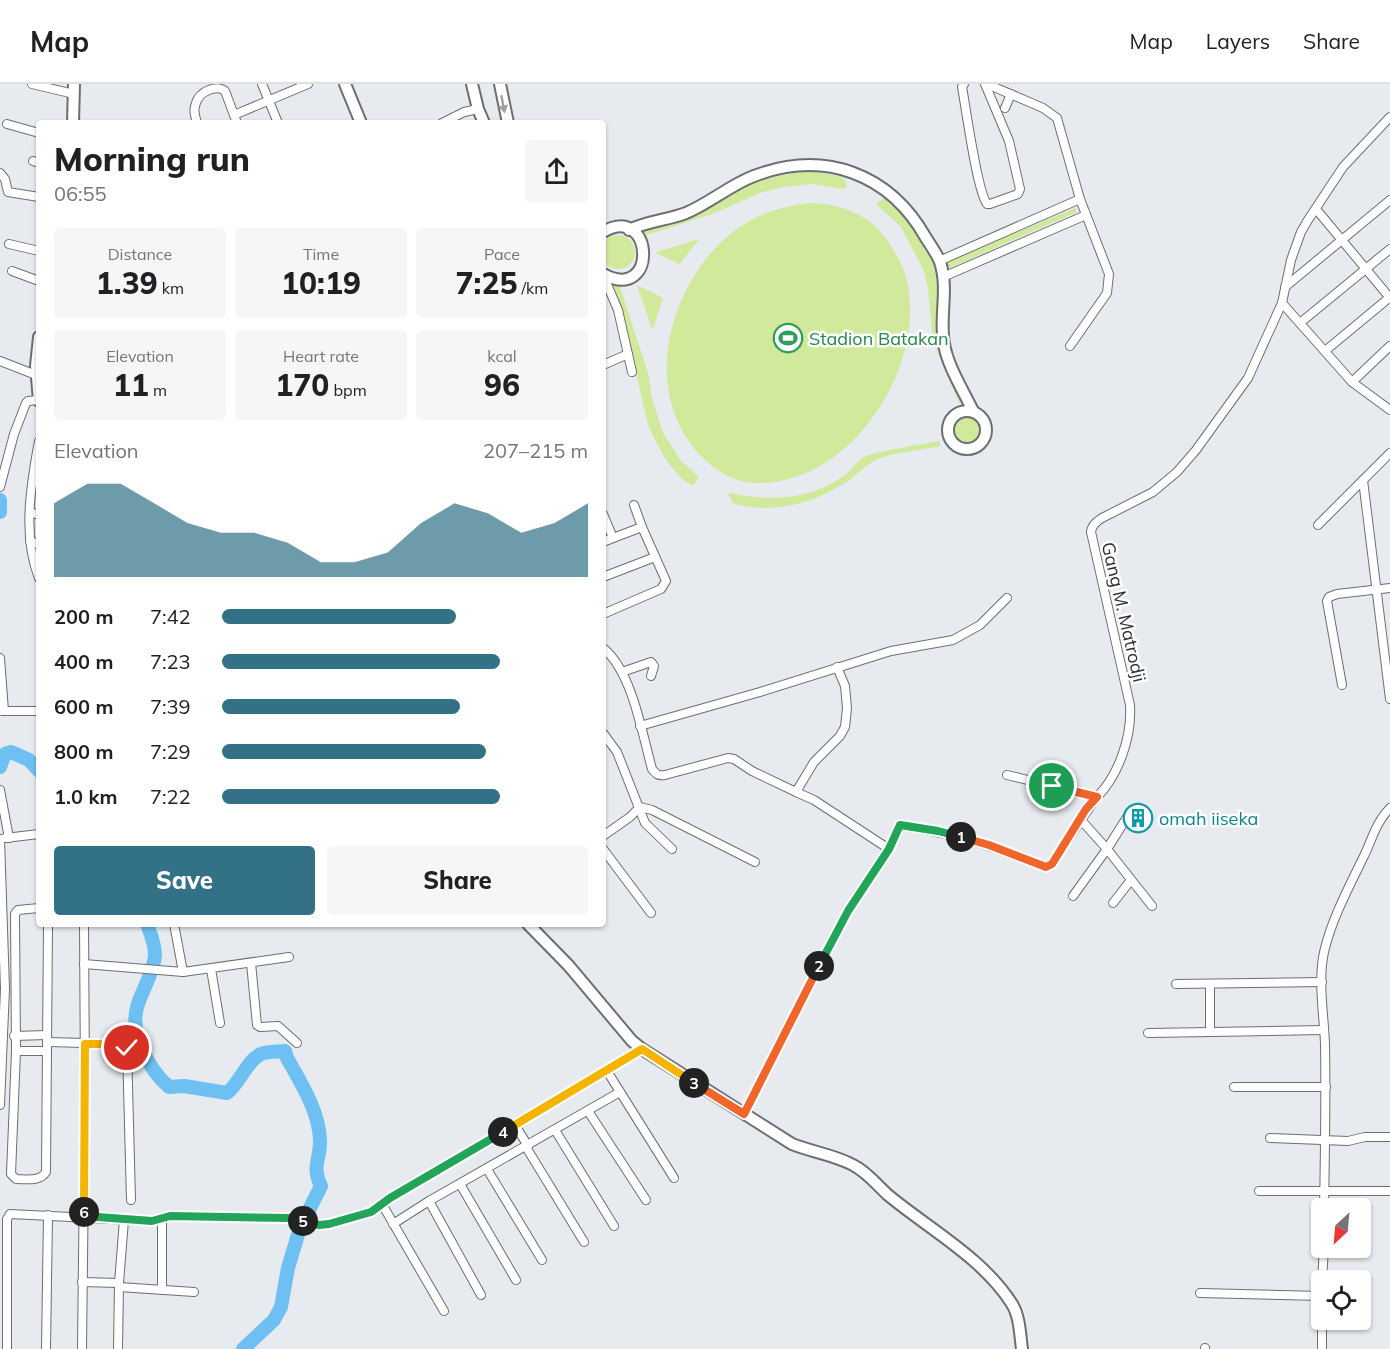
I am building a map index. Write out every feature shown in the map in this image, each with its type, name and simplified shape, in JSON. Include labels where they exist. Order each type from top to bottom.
[{"type":"street","points":[[32,84],[74,89],[73,120]]},
{"type":"street","points":[[262,84],[277,120]]},
{"type":"street","points":[[196,120],[195,104],[199,97],[216,87],[225,91],[236,119],[270,100],[308,84]]},
{"type":"street","points":[[345,84],[360,120]]},
{"type":"street","points":[[472,84],[483,120]]},
{"type":"street","points":[[500,84],[507,120]]},
{"type":"street","points":[[964,84],[962,87],[981,190],[984,201],[990,204],[1017,194],[1020,189],[1009,141],[986,84]]},
{"type":"street","points":[[986,84],[1043,108],[1057,117],[1080,199],[1110,274],[1107,293],[1070,346]]},
{"type":"street","points":[[1005,108],[1011,94]]},
{"type":"street","points":[[448,120],[464,112],[478,109]]},
{"type":"street","points":[[1390,117],[1343,166],[1301,232],[1284,288],[1282,303],[1352,382],[1390,410]]},
{"type":"street","points":[[7,124],[36,132]]},
{"type":"street","points":[[629,230],[647,222],[687,213],[752,176],[771,170],[806,166],[826,167],[849,171],[874,182],[892,194],[918,224],[939,261],[943,277],[944,346],[973,411]]},
{"type":"street","points":[[0,173],[4,176],[8,192],[36,197]]},
{"type":"street","points":[[939,261],[1080,199]]},
{"type":"street","points":[[1284,288],[1390,200]]},
{"type":"street","points":[[1316,209],[1390,297],[1325,351]]},
{"type":"street","points":[[943,277],[1086,215]]},
{"type":"street","points":[[606,228],[629,230],[636,234],[644,247],[645,255],[639,269],[634,274],[619,279],[606,276]]},
{"type":"street","points":[[9,244],[36,250]]},
{"type":"street","points":[[1300,323],[1390,249]]},
{"type":"street","points":[[12,271],[36,280]]},
{"type":"street","points":[[606,282],[618,310],[632,372]]},
{"type":"street","name":"Gang M. Matrodji","points":[[1097,797],[1114,772],[1130,725],[1131,714],[1092,528],[1102,518],[1153,492],[1184,464],[1248,378],[1282,303]]},
{"type":"street","points":[[1352,382],[1390,346]]},
{"type":"street","points":[[0,361],[36,375],[36,352]]},
{"type":"street","points":[[606,362],[628,354]]},
{"type":"street","points":[[0,487],[14,434],[26,402],[36,400]]},
{"type":"street","points":[[1318,525],[1390,453]]},
{"type":"street","points":[[36,471],[30,512],[30,551],[36,566]]},
{"type":"street","points":[[1363,480],[1390,699]]},
{"type":"street","points":[[606,613],[661,589],[666,581],[634,505]]},
{"type":"street","points":[[30,512],[36,514]]},
{"type":"street","points":[[606,521],[613,538]]},
{"type":"street","points":[[606,541],[642,527]]},
{"type":"street","points":[[30,541],[36,543]]},
{"type":"street","points":[[606,576],[655,557]]},
{"type":"street","points":[[1342,685],[1327,601],[1329,597],[1337,594],[1390,588]]},
{"type":"street","points":[[640,726],[891,651],[953,640],[980,625],[1007,598]]},
{"type":"street","points":[[606,651],[615,659],[622,672],[652,769],[660,776],[728,758],[734,759],[752,771],[814,800],[889,849]]},
{"type":"street","points":[[0,658],[2,712],[36,711]]},
{"type":"street","points":[[622,672],[651,662],[654,666],[651,676]]},
{"type":"street","points":[[796,792],[814,762],[826,747],[840,736],[845,727],[847,708],[845,686],[837,667]]},
{"type":"street","points":[[606,738],[617,752],[645,824],[672,849]]},
{"type":"street","points":[[744,1114],[848,911],[889,849],[900,825],[938,831],[989,845],[1046,867],[1052,864],[1097,797],[1007,775]]},
{"type":"street","points":[[0,790],[3,838],[0,1105]]},
{"type":"street","points":[[606,834],[640,807]]},
{"type":"street","points":[[640,807],[651,810],[755,862]]},
{"type":"street","points":[[1325,1198],[1324,950],[1333,922],[1380,818],[1390,808]]},
{"type":"street","points":[[1073,896],[1131,811]]},
{"type":"street","points":[[1081,820],[1152,906]]},
{"type":"street","points":[[3,838],[36,834]]},
{"type":"street","points":[[606,853],[651,913]]},
{"type":"street","points":[[1113,903],[1131,880]]},
{"type":"street","points":[[36,908],[18,910],[15,914],[14,1036],[16,1051],[11,1174],[16,1179],[39,1179],[46,1172],[48,927]]},
{"type":"street","points":[[82,1349],[84,927]]},
{"type":"street","points":[[175,927],[183,972]]},
{"type":"street","points":[[531,927],[568,966],[632,1041],[642,1049],[792,1144],[854,1165],[867,1174],[887,1194],[972,1260],[1014,1306],[1022,1349]]},
{"type":"street","points":[[84,964],[172,973],[289,957]]},
{"type":"street","points":[[251,963],[257,1025],[261,1027],[278,1026],[297,1043]]},
{"type":"street","points":[[211,969],[220,1023]]},
{"type":"street","points":[[1176,984],[1323,982]]},
{"type":"street","points":[[1210,984],[1210,1031]]},
{"type":"street","points":[[1148,1033],[1324,1030]]},
{"type":"street","points":[[14,1036],[85,1044],[122,1044],[127,1048],[130,1200]]},
{"type":"street","points":[[7,1349],[4,1225],[10,1214],[152,1221],[170,1216],[289,1218],[319,1225],[329,1224],[371,1212],[642,1049]]},
{"type":"street","points":[[16,1051],[47,1051]]},
{"type":"street","points":[[607,1071],[674,1178]]},
{"type":"street","points":[[1234,1087],[1326,1087]]},
{"type":"street","points":[[393,1224],[620,1092]]},
{"type":"street","points":[[588,1111],[646,1200]]},
{"type":"street","points":[[515,1125],[584,1242]]},
{"type":"street","points":[[555,1130],[614,1226]]},
{"type":"street","points":[[1270,1138],[1348,1141],[1365,1137],[1390,1137]]},
{"type":"street","points":[[487,1169],[542,1260]]},
{"type":"street","points":[[460,1184],[516,1280]]},
{"type":"street","points":[[1258,1191],[1390,1191]]},
{"type":"street","points":[[429,1201],[481,1295]]},
{"type":"street","points":[[382,1204],[444,1311]]},
{"type":"street","points":[[46,1349],[48,1215]]},
{"type":"street","points":[[162,1218],[162,1290]]},
{"type":"street","points":[[118,1349],[119,1285],[124,1220]]},
{"type":"street","points":[[82,1282],[194,1292]]},
{"type":"street","points":[[1200,1293],[1311,1296]]},
{"type":"street","points":[[1322,1330],[1322,1349]]},
{"type":"green space","points":[[807,171],[841,176],[847,187],[844,189],[811,184],[782,187],[760,193],[715,213],[644,236],[640,230],[743,187]]},
{"type":"green space","points":[[883,199],[891,200],[914,226],[933,258],[939,295],[938,341],[964,399],[959,403],[933,341],[928,287],[924,271],[901,227],[877,205]]},
{"type":"green space","name":"Stadion Batakan","points":[[810,203],[834,206],[855,213],[874,226],[890,244],[907,281],[910,315],[905,350],[892,384],[874,416],[850,444],[821,465],[789,479],[755,483],[740,481],[720,472],[708,463],[683,432],[671,402],[667,370],[670,337],[679,306],[694,276],[714,250],[738,228],[754,218],[781,208]]},
{"type":"green space","points":[[1075,208],[1077,212],[947,269],[944,263]]},
{"type":"green space","points":[[618,235],[630,240],[635,252],[630,264],[618,269],[606,264],[606,240]]},
{"type":"green space","points":[[699,239],[680,264],[656,253],[657,252]]},
{"type":"green space","points":[[617,283],[649,376],[651,395],[663,433],[681,461],[699,477],[693,485],[678,475],[672,467],[659,448],[647,421],[624,320],[611,289]]},
{"type":"green space","points":[[637,285],[663,298],[653,329],[652,329]]},
{"type":"green space","points":[[968,412],[980,417],[985,429],[980,441],[968,446],[956,441],[951,429],[956,417]]},
{"type":"green space","points":[[939,441],[941,446],[878,459],[835,489],[794,505],[750,507],[734,504],[728,494],[775,498],[805,494],[833,483],[867,456]]},
{"type":"waterway","points":[[0,500],[0,512]]},
{"type":"waterway","points":[[0,767],[5,754],[11,752],[29,760],[36,768]]},
{"type":"waterway","points":[[148,927],[154,943],[155,955],[138,1004],[136,1026],[142,1049],[154,1071],[169,1087],[184,1086],[227,1093],[256,1057],[267,1052],[285,1051],[308,1098],[319,1129],[317,1173],[321,1186],[300,1228],[288,1268],[281,1307],[274,1320],[243,1349]]},
{"type":"place","name":"Stadion Batakan","points":[[788,338]]},
{"type":"place","name":"omah iiseka","points":[[1138,818]]},
{"type":"route","points":[[127,1048],[122,1044],[85,1044],[84,1216],[152,1221],[170,1216],[289,1218],[319,1225],[371,1212],[390,1198],[642,1049],[744,1114],[848,911],[889,849],[900,825],[938,831],[989,845],[1046,867],[1052,864],[1086,809],[1097,797],[1052,786]]}]
